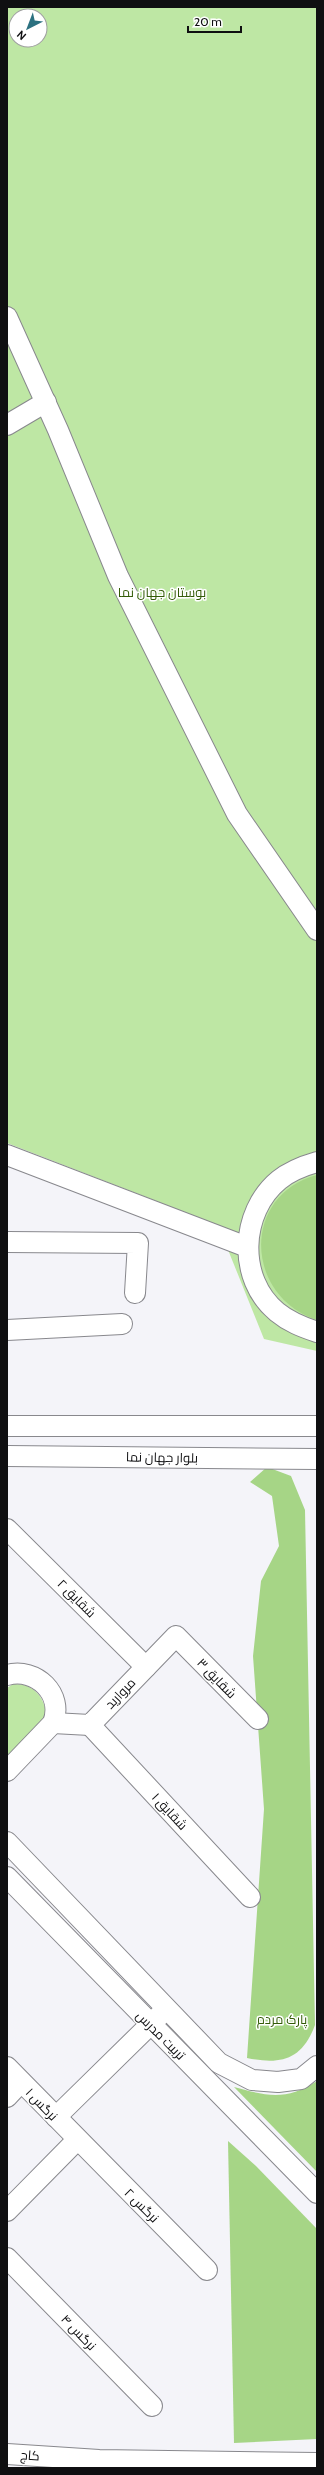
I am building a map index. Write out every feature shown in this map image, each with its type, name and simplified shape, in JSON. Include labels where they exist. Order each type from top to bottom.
[{"type":"street","points":[[7,317],[46,402],[118,576],[237,814],[317,930]]},
{"type":"street","points":[[7,424],[46,402]]},
{"type":"street","points":[[7,1155],[247,1247]]},
{"type":"street","points":[[317,1162],[300,1167],[279,1180],[262,1199],[251,1222],[247,1247],[251,1271],[260,1293],[276,1311],[296,1325],[317,1332]]},
{"type":"street","points":[[7,1242],[138,1243],[135,1293]]},
{"type":"street","points":[[7,1330],[122,1324]]},
{"type":"street","points":[[7,1426],[317,1426]]},
{"type":"street","name":"بلوار جهان نما","points":[[7,1456],[317,1459]]},
{"type":"street","name":"شقایق ۲","points":[[7,1529],[146,1667]]},
{"type":"street","name":"مروارید","points":[[90,1725],[176,1636]]},
{"type":"street","name":"شقایق ۳","points":[[176,1636],[258,1719]]},
{"type":"street","points":[[7,1675],[18,1672],[28,1673],[38,1678],[45,1685],[55,1702],[57,1713],[53,1723],[7,1771]]},
{"type":"street","points":[[53,1723],[90,1725]]},
{"type":"street","name":"شقایق ۱","points":[[90,1725],[250,1897]]},
{"type":"street","name":"تربیت مدرس","points":[[7,1842],[219,2063],[252,2080],[278,2082],[301,2079],[317,2066]]},
{"type":"street","name":"تربیت مدرس","points":[[7,1877],[317,2193]]},
{"type":"street","points":[[56,2117],[167,2008]]},
{"type":"street","name":"نرگس ۱","points":[[7,2067],[77,2140]]},
{"type":"street","points":[[7,2097],[21,2082]]},
{"type":"street","points":[[7,2211],[77,2140]]},
{"type":"street","name":"نرگس ۲","points":[[77,2140],[207,2270]]},
{"type":"street","name":"نرگس ۴","points":[[7,2258],[152,2406]]},
{"type":"street","name":"کاج","points":[[8,2453],[102,2464],[226,2465],[317,2463]]},
{"type":"green space","name":"بوستان جهان نما","points":[[7,7],[317,7],[317,1351],[264,1339],[218,1225],[7,1143]]},
{"type":"green space","points":[[317,1175],[317,1320],[293,1308],[276,1290],[265,1269],[261,1246],[264,1223],[275,1203],[292,1186]]},
{"type":"green space","name":"پارک مردم","points":[[267,1467],[291,1476],[305,1510],[315,2025],[310,2037],[297,2053],[280,2060],[270,2061],[247,2058],[264,1809],[253,1656],[261,1581],[279,1546],[272,1496],[250,1482]]},
{"type":"green space","points":[[13,1684],[20,1684],[32,1688],[43,1702],[46,1715],[7,1757],[7,1688]]},
{"type":"green space","points":[[317,2081],[317,2172],[234,2087],[256,2093],[276,2095],[296,2092]]},
{"type":"green space","points":[[228,2141],[256,2166],[317,2229],[317,2439],[234,2443]]}]
